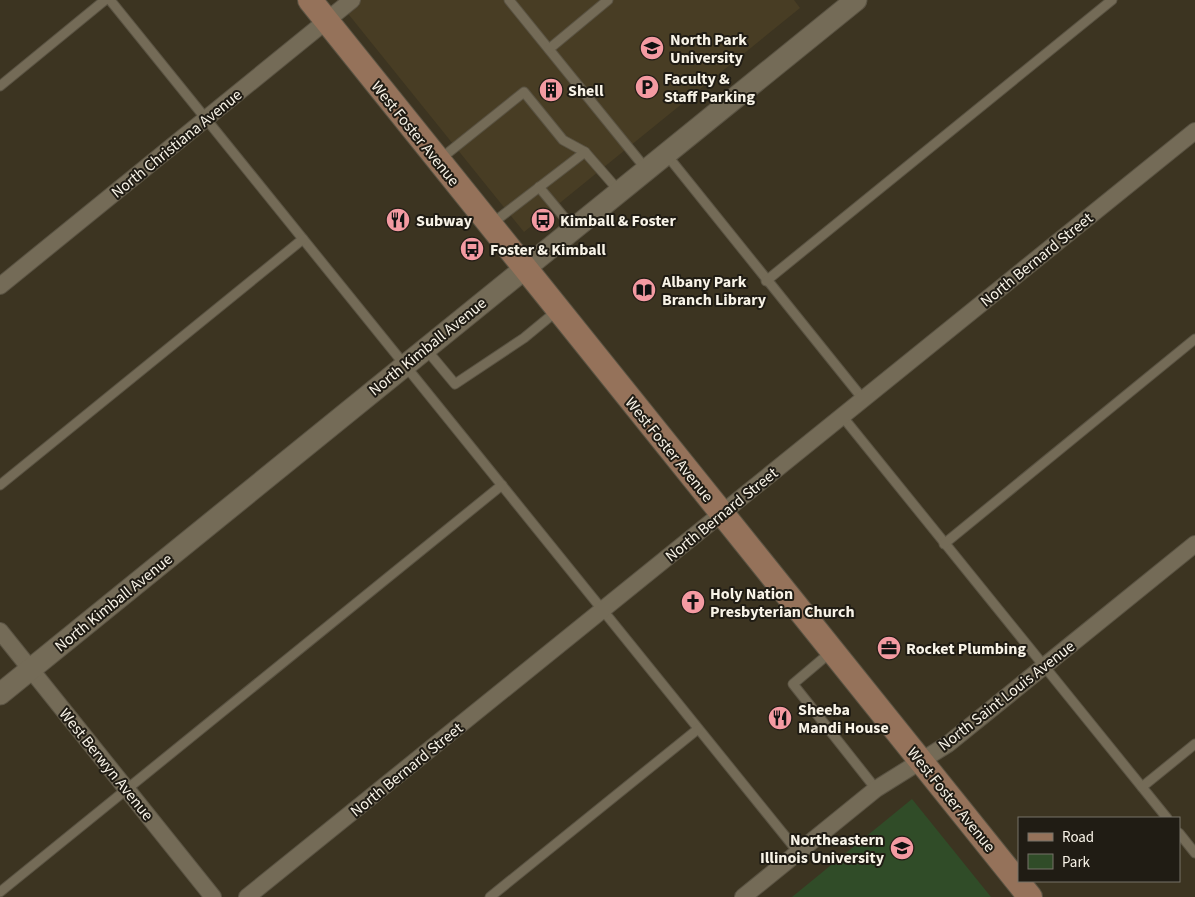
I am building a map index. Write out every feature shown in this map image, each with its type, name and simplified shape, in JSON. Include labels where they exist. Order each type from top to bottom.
[{"type":"main road","name":"West Foster Avenue","points":[[310,0],[1030,897]]},
{"type":"street","name":"North Christiana Avenue","points":[[0,286],[352,0]]},
{"type":"street","name":"North Kimball Avenue","points":[[0,694],[524,267],[856,0]]},
{"type":"street","name":"North Bernard Street","points":[[247,897],[1195,131]]},
{"type":"street","name":"North Saint Louis Avenue","points":[[743,897],[876,789],[948,744],[1195,544]]},
{"type":"street","name":"West Berwyn Avenue","points":[[0,631],[213,897]]},
{"type":"lane","points":[[0,86],[106,0]]},
{"type":"lane","points":[[110,0],[798,852]]},
{"type":"lane","points":[[509,0],[646,169]]},
{"type":"lane","points":[[549,49],[608,0]]},
{"type":"lane","points":[[766,281],[1112,0]]},
{"type":"lane","points":[[438,161],[524,92],[563,140],[585,152],[619,191]]},
{"type":"lane","points":[[490,225],[585,152]]},
{"type":"lane","points":[[665,154],[863,399]]},
{"type":"lane","points":[[539,187],[573,228]]},
{"type":"lane","points":[[0,486],[303,239]]},
{"type":"lane","points":[[425,348],[455,384],[524,338],[558,310]]},
{"type":"lane","points":[[944,544],[1195,339]]},
{"type":"lane","points":[[842,416],[1166,817]]},
{"type":"lane","points":[[0,892],[502,485]]},
{"type":"lane","points":[[832,651],[793,684],[876,789]]},
{"type":"lane","points":[[490,897],[698,729]]},
{"type":"lane","points":[[1142,787],[1195,744]]},
{"type":"lane","points":[[1180,834],[1195,853]]},
{"type":"shaded area","points":[[337,0],[794,0],[800,8],[524,232]]},
{"type":"green space","name":"Northeastern Illinois University","points":[[912,799],[991,897],[792,897]]},
{"type":"place","name":"North Park University","points":[[652,48]]},
{"type":"place","name":"Faculty & Staff Parking","points":[[647,87]]},
{"type":"place","name":"Shell","points":[[551,90]]},
{"type":"place","name":"Subway","points":[[398,220]]},
{"type":"place","name":"Kimball & Foster","points":[[543,220]]},
{"type":"place","name":"Foster & Kimball","points":[[472,249]]},
{"type":"place","name":"Albany Park Branch Library","points":[[644,290]]},
{"type":"place","name":"Holy Nation Presbyterian Church","points":[[693,602]]},
{"type":"place","name":"Rocket Plumbing","points":[[889,648]]},
{"type":"place","name":"Sheeba Mandi House","points":[[780,718]]},
{"type":"place","name":"Northeastern Illinois University","points":[[902,848]]}]
